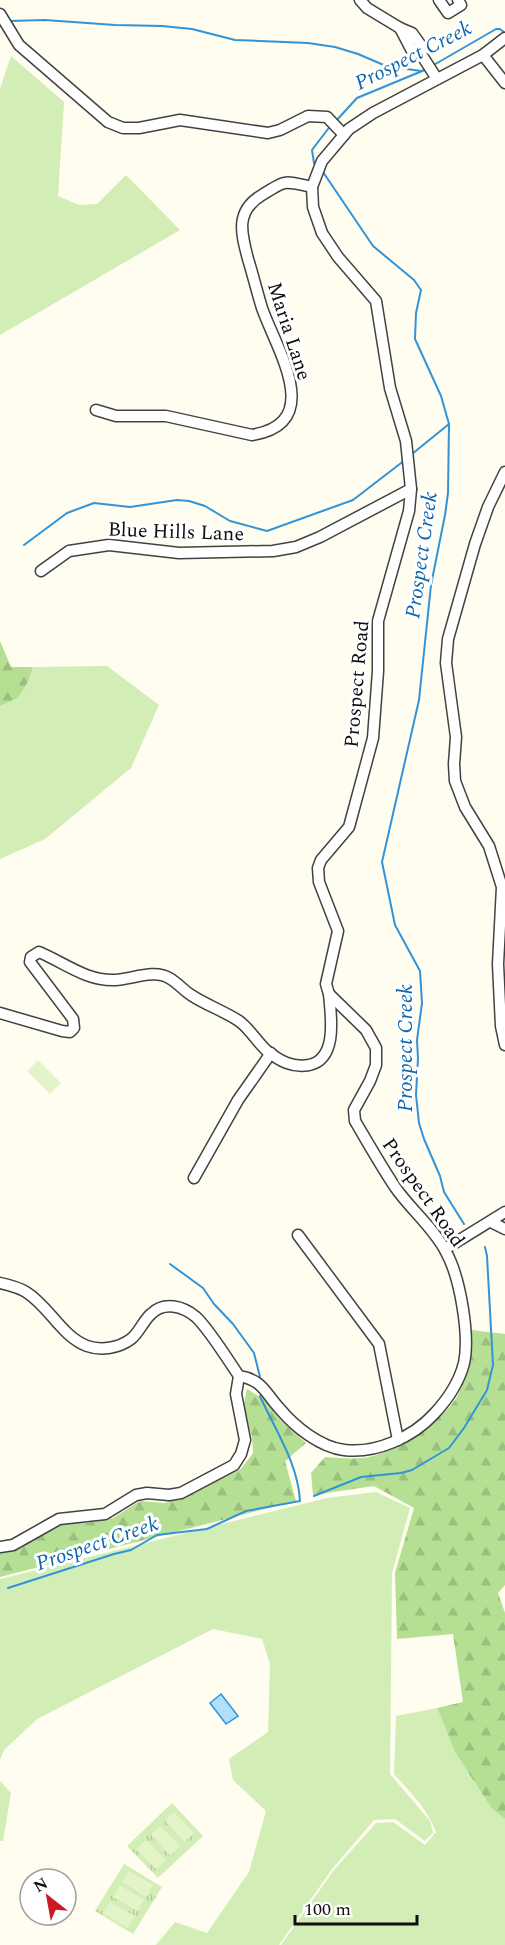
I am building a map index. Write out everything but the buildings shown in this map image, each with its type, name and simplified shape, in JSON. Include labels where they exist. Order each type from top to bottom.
[{"type":"street","points":[[360,0],[367,8],[400,28],[405,40],[414,52],[420,54],[432,72]]},
{"type":"street","points":[[439,0],[448,13],[461,5],[458,0]]},
{"type":"street","points":[[0,14],[19,45],[108,122],[123,128],[139,128],[180,120],[268,133],[280,130],[308,116],[327,117],[338,128]]},
{"type":"street","points":[[314,181],[338,128],[373,113],[432,72],[483,55],[504,39]]},
{"type":"street","points":[[483,55],[505,83]]},
{"type":"street","name":"Maria Lane","points":[[96,410],[116,416],[166,416],[252,435],[264,433],[281,423],[287,416],[292,396],[291,378],[262,308],[242,234],[243,217],[248,205],[283,182],[314,181]]},
{"type":"street","name":"Prospect Road","points":[[239,1376],[252,1378],[280,1410],[308,1435],[335,1449],[362,1451],[398,1440],[425,1424],[452,1394],[464,1363],[465,1323],[454,1271],[445,1250],[396,1188],[355,1121],[354,1110],[376,1065],[376,1048],[366,1030],[329,994],[326,984],[338,931],[319,882],[318,868],[321,860],[349,827],[373,738],[378,671],[378,621],[409,511],[411,489],[406,441],[390,388],[376,301],[338,257],[322,232],[313,207],[314,181]]},
{"type":"street","points":[[505,472],[488,507],[475,544],[448,639],[446,663],[456,736],[455,781],[465,807],[489,846],[502,887],[498,964],[501,1026],[505,1045]]},
{"type":"street","name":"Blue Hills Lane","points":[[41,571],[69,551],[109,545],[179,553],[273,551],[296,547],[320,537],[411,489]]},
{"type":"street","points":[[0,1013],[62,1031],[70,1032],[74,1028],[73,1019],[30,962],[31,957],[39,952],[81,975],[97,978],[113,980],[156,974],[168,976],[191,995],[240,1022],[271,1053],[292,1065],[315,1064],[327,1052],[332,1027],[329,994]]},
{"type":"street","points":[[194,1178],[238,1100],[271,1053]]},
{"type":"street","points":[[445,1250],[505,1212]]},
{"type":"street","points":[[490,1222],[505,1229]]},
{"type":"street","points":[[298,1235],[379,1344],[398,1440]]},
{"type":"street","points":[[0,1282],[27,1292],[68,1335],[88,1347],[109,1349],[119,1346],[131,1339],[152,1312],[166,1305],[181,1307],[197,1318],[239,1376],[236,1394],[245,1440],[241,1454],[234,1464],[181,1492],[169,1495],[147,1493],[136,1495],[105,1514],[59,1519],[14,1545],[0,1547]]},
{"type":"green space","points":[[11,56],[64,102],[58,196],[79,205],[97,204],[126,175],[180,230],[0,335],[0,89]]},
{"type":"green space","points":[[0,641],[11,667],[33,667],[28,682],[18,698],[0,706]]},
{"type":"green space","points":[[107,666],[159,705],[131,768],[45,839],[0,859],[0,706],[18,698],[28,682],[33,667]]},
{"type":"green space","points":[[38,1060],[61,1083],[50,1094],[27,1071]]},
{"type":"green space","points":[[471,1330],[505,1334],[505,1585],[498,1593],[505,1613],[505,1819],[492,1809],[455,1752],[437,1708],[463,1702],[453,1634],[397,1639],[395,1573],[414,1508],[374,1486],[313,1495],[311,1473],[325,1457],[374,1456],[402,1444],[431,1425],[459,1393],[468,1362]]},
{"type":"green space","points":[[247,1389],[265,1400],[281,1421],[306,1443],[285,1461],[296,1501],[0,1577],[0,1549],[61,1522],[86,1523],[113,1518],[140,1501],[165,1503],[241,1469],[253,1453],[252,1437],[243,1408]]},
{"type":"green space","points":[[376,1492],[410,1508],[392,1573],[390,1774],[430,1821],[433,1833],[425,1841],[395,1819],[374,1820],[332,1869],[279,1945],[156,1945],[175,1922],[207,1933],[249,1872],[266,1811],[233,1780],[229,1759],[268,1732],[270,1664],[262,1639],[213,1629],[37,1719],[4,1750],[0,1760],[0,1579],[327,1498]]},
{"type":"green space","points":[[437,1708],[455,1752],[492,1809],[505,1819],[505,1945],[281,1945],[334,1870],[376,1823],[393,1822],[425,1845],[436,1832],[423,1808],[394,1774],[396,1716]]},
{"type":"green space","points":[[0,1781],[11,1793],[3,1841],[0,1841]]},
{"type":"green space","points":[[172,1803],[203,1836],[158,1878],[127,1846]]},
{"type":"green space","points":[[174,1812],[194,1833],[185,1842],[165,1821]]},
{"type":"green space","points":[[160,1826],[180,1846],[171,1856],[151,1835]]},
{"type":"green space","points":[[146,1840],[166,1860],[156,1869],[136,1849]]},
{"type":"green space","points":[[124,1864],[162,1887],[133,1934],[95,1911]]},
{"type":"green space","points":[[129,1871],[153,1885],[146,1897],[122,1882]]},
{"type":"green space","points":[[120,1885],[144,1900],[138,1911],[113,1897]]},
{"type":"green space","points":[[110,1902],[135,1916],[128,1928],[103,1913]]},
{"type":"water","points":[[221,1694],[238,1716],[226,1724],[210,1703]]},
{"type":"waterway","points":[[9,21],[45,20],[162,26],[192,29],[235,40],[308,43],[335,47],[386,66],[421,71]]},
{"type":"waterway","name":"Prospect Creek","points":[[432,66],[496,29],[505,33]]},
{"type":"waterway","name":"Prospect Creek","points":[[335,122],[357,98],[427,69]]},
{"type":"waterway","name":"Prospect Creek","points":[[317,166],[314,163],[312,150],[331,125]]},
{"type":"waterway","name":"Prospect Creek","points":[[323,172],[373,246],[414,280],[421,290],[416,313],[415,339],[441,396],[449,424],[448,493],[431,585],[419,700],[382,862],[395,925],[420,971],[422,1003],[417,1040],[416,1095],[419,1123],[444,1192],[464,1224]]},
{"type":"waterway","points":[[412,454],[449,424]]},
{"type":"waterway","points":[[24,545],[67,513],[94,503],[130,507],[177,500],[189,501],[205,506],[230,521],[267,531],[353,500],[405,460]]},
{"type":"waterway","name":"Prospect Creek","points":[[314,1496],[361,1477],[412,1470],[449,1448],[464,1428],[487,1390],[493,1365],[485,1247]]},
{"type":"waterway","points":[[170,1264],[203,1288],[233,1324],[254,1353],[260,1377]]},
{"type":"waterway","name":"Prospect Creek","points":[[8,1588],[131,1550],[157,1535],[207,1529],[246,1511],[300,1501],[295,1473],[260,1396]]}]
